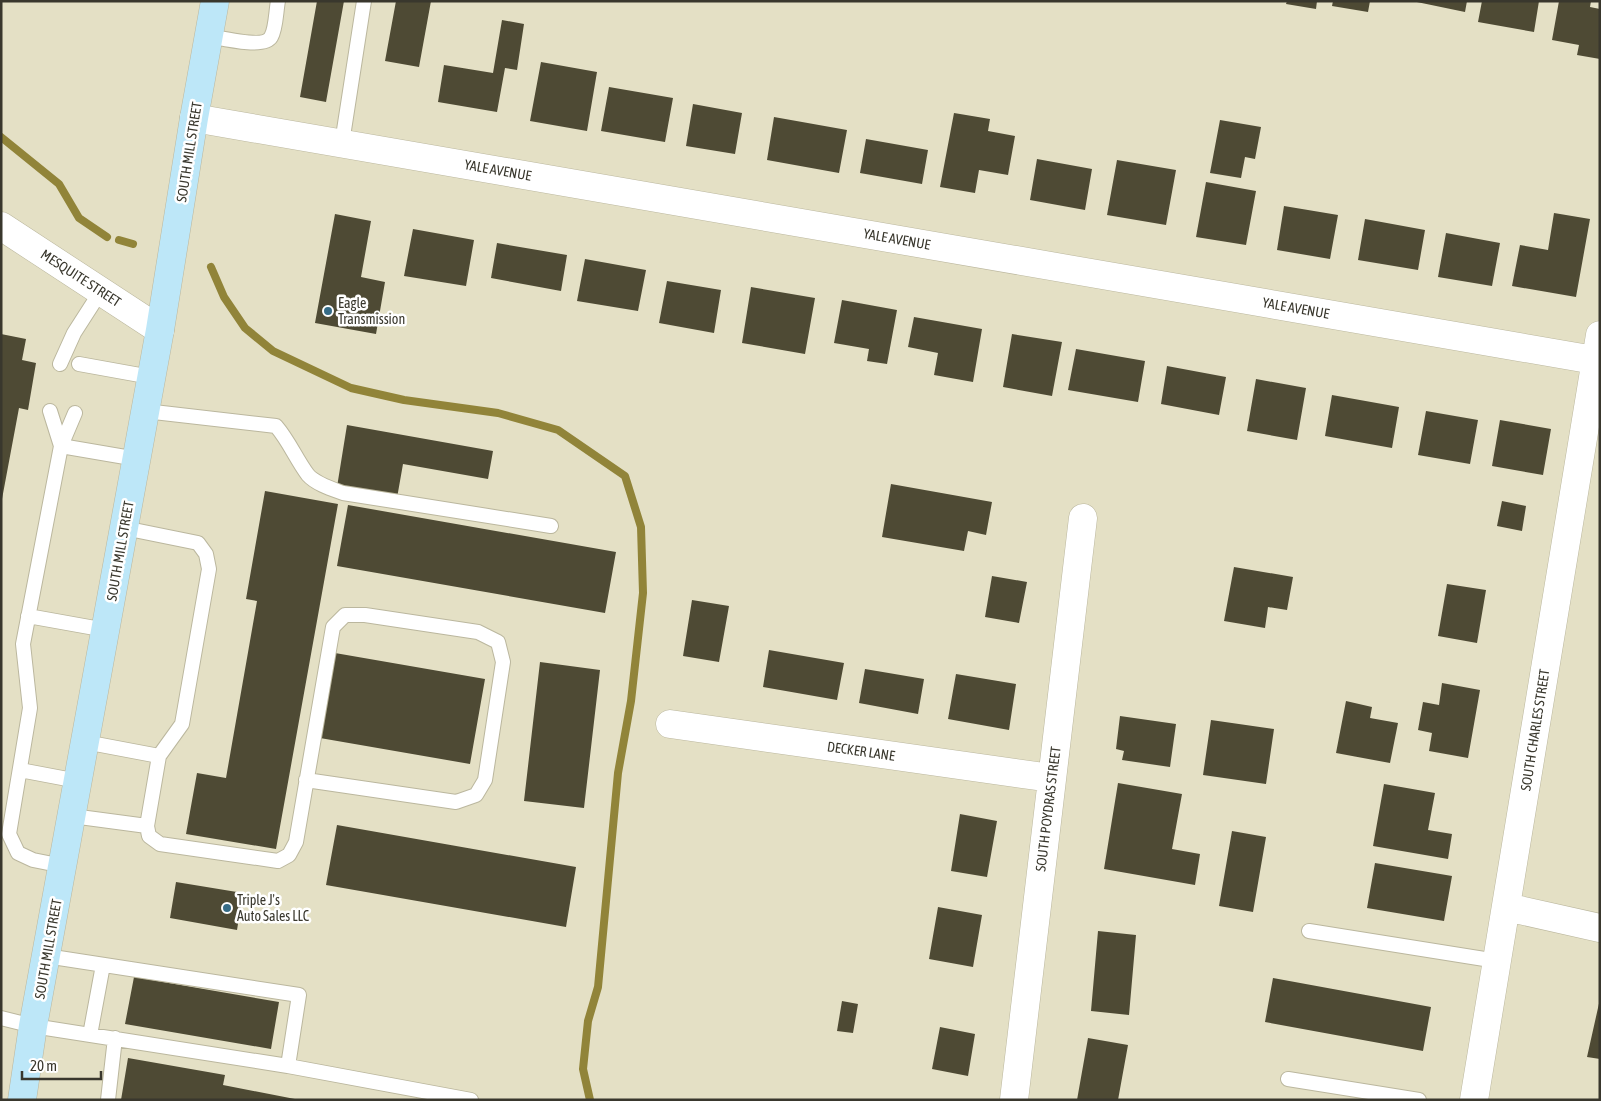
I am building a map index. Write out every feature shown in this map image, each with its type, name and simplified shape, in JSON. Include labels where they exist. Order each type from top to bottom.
[{"type":"main road","name":"SOUTH MILL STREET","points":[[22,1100],[46,956],[146,411],[215,1]]},
{"type":"street","name":"YALE AVENUE","points":[[194,118],[1598,352]]},
{"type":"street","name":"MESQUITE STREET","points":[[1,226],[160,330]]},
{"type":"street","name":"SOUTH CHARLES STREET","points":[[1474,1100],[1598,352]]},
{"type":"street","name":"SOUTH POYDRAS STREET","points":[[1014,1100],[1083,518]]},
{"type":"street","name":"DECKER LANE","points":[[670,724],[1052,778]]},
{"type":"street","points":[[1506,907],[1600,928]]},
{"type":"lane","points":[[209,36],[256,43],[266,42],[271,37],[278,1]]},
{"type":"lane","points":[[342,143],[364,1]]},
{"type":"lane","points":[[60,364],[74,333],[101,291]]},
{"type":"lane","points":[[74,333],[80,369],[152,376]]},
{"type":"lane","points":[[50,411],[61,446]]},
{"type":"lane","points":[[146,411],[276,426],[309,476],[327,488],[343,493],[551,526]]},
{"type":"lane","points":[[63,866],[33,860],[18,853],[9,834],[30,708],[24,644],[28,616],[61,446],[75,414]]},
{"type":"lane","points":[[61,446],[136,459]]},
{"type":"lane","points":[[124,528],[198,543],[206,554],[209,569],[182,724],[159,756],[147,826],[149,836],[160,844],[278,860],[289,855],[296,842],[306,780],[333,627],[345,615],[365,615],[478,632],[498,642],[503,662],[485,780],[476,795],[456,802],[306,780]]},
{"type":"lane","points":[[28,616],[106,630]]},
{"type":"lane","points":[[85,742],[159,756]]},
{"type":"lane","points":[[20,770],[78,781]]},
{"type":"lane","points":[[72,816],[147,826]]},
{"type":"lane","points":[[1309,931],[1497,961]]},
{"type":"lane","points":[[46,956],[299,995],[288,1066]]},
{"type":"lane","points":[[90,1035],[103,965]]},
{"type":"lane","points":[[1,1018],[34,1026],[288,1066],[471,1100]]},
{"type":"lane","points":[[108,1100],[115,1038]]},
{"type":"lane","points":[[1288,1079],[1419,1100]]},
{"type":"building","points":[[317,1],[344,1],[326,102],[300,97]]},
{"type":"building","points":[[396,1],[431,1],[419,67],[385,61]]},
{"type":"building","points":[[1287,1],[1317,1],[1316,9],[1286,4]]},
{"type":"building","points":[[1333,1],[1370,1],[1368,12],[1332,6]]},
{"type":"building","points":[[1412,1],[1467,1],[1465,12]]},
{"type":"building","points":[[1482,1],[1539,1],[1534,32],[1478,22]]},
{"type":"building","points":[[1559,1],[1591,1],[1590,7],[1600,9],[1600,59],[1577,55],[1579,45],[1552,40]]},
{"type":"building","points":[[502,20],[524,24],[517,70],[505,68],[497,112],[438,102],[444,65],[493,73]]},
{"type":"building","points":[[541,62],[597,72],[587,131],[530,121]]},
{"type":"building","points":[[609,87],[673,98],[665,142],[601,131]]},
{"type":"building","points":[[693,104],[742,113],[735,154],[686,146]]},
{"type":"building","points":[[954,113],[990,119],[988,131],[1015,136],[1008,175],[979,170],[975,193],[940,187]]},
{"type":"building","points":[[774,117],[847,130],[839,173],[767,160]]},
{"type":"building","points":[[1220,120],[1261,127],[1255,159],[1245,157],[1241,178],[1210,173]]},
{"type":"building","points":[[866,139],[928,150],[922,184],[860,173]]},
{"type":"building","points":[[1037,159],[1092,169],[1085,210],[1030,200]]},
{"type":"building","points":[[1117,160],[1176,170],[1166,225],[1107,215]]},
{"type":"building","points":[[1206,182],[1256,191],[1246,245],[1196,237]]},
{"type":"building","points":[[1284,206],[1338,215],[1330,259],[1277,250]]},
{"type":"building","points":[[1554,213],[1590,219],[1576,297],[1512,286],[1520,245],[1548,250]]},
{"type":"building","points":[[335,214],[371,221],[361,277],[385,282],[376,334],[315,323]]},
{"type":"building","points":[[1365,219],[1425,230],[1418,270],[1358,260]]},
{"type":"building","points":[[413,229],[474,240],[466,286],[404,276]]},
{"type":"building","points":[[1446,233],[1500,243],[1492,286],[1438,277]]},
{"type":"building","points":[[497,243],[567,255],[561,291],[491,278]]},
{"type":"building","points":[[585,259],[646,270],[638,311],[577,301]]},
{"type":"building","points":[[667,281],[721,290],[714,333],[659,323]]},
{"type":"building","points":[[751,287],[815,298],[805,354],[742,343]]},
{"type":"building","points":[[842,300],[897,310],[887,364],[867,361],[869,349],[834,343]]},
{"type":"building","points":[[914,317],[982,329],[973,382],[934,375],[938,353],[908,347]]},
{"type":"building","points":[[1,334],[26,339],[22,360],[36,363],[28,410],[19,408],[2,499]]},
{"type":"building","points":[[1012,334],[1062,342],[1052,396],[1003,387]]},
{"type":"building","points":[[1076,349],[1145,361],[1138,402],[1068,390]]},
{"type":"building","points":[[1167,366],[1226,377],[1219,415],[1161,404]]},
{"type":"building","points":[[1256,379],[1306,388],[1297,440],[1247,431]]},
{"type":"building","points":[[1332,395],[1399,407],[1392,448],[1325,436]]},
{"type":"building","points":[[1426,411],[1478,420],[1470,464],[1418,455]]},
{"type":"building","points":[[1500,420],[1551,429],[1543,475],[1492,466]]},
{"type":"building","points":[[347,425],[493,451],[488,479],[403,464],[397,498],[337,487]]},
{"type":"building","points":[[891,484],[992,502],[986,535],[968,531],[964,551],[882,537]]},
{"type":"building","points":[[265,491],[338,504],[276,849],[186,834],[197,773],[226,778],[257,601],[246,599]]},
{"type":"building","points":[[1502,501],[1526,506],[1522,531],[1497,526]]},
{"type":"building","points":[[348,505],[616,552],[605,613],[337,566]]},
{"type":"building","points":[[1234,567],[1293,577],[1287,610],[1268,607],[1265,628],[1224,621]]},
{"type":"building","points":[[992,576],[1027,582],[1019,623],[985,617]]},
{"type":"building","points":[[1447,584],[1486,590],[1477,643],[1438,636]]},
{"type":"building","points":[[692,600],[729,606],[719,662],[683,656]]},
{"type":"building","points":[[769,650],[844,663],[837,700],[763,687]]},
{"type":"building","points":[[335,653],[485,679],[470,764],[320,738]]},
{"type":"building","points":[[540,662],[600,670],[584,808],[524,801]]},
{"type":"building","points":[[865,669],[924,679],[918,714],[859,703]]},
{"type":"building","points":[[956,674],[1016,684],[1009,730],[948,719]]},
{"type":"building","points":[[1442,683],[1480,690],[1468,758],[1429,751],[1432,733],[1418,730],[1423,702],[1439,705]]},
{"type":"building","points":[[1346,701],[1372,707],[1370,718],[1398,723],[1390,763],[1336,753]]},
{"type":"building","points":[[1120,716],[1176,724],[1170,767],[1122,760],[1124,751],[1116,749]]},
{"type":"building","points":[[1211,720],[1274,729],[1266,784],[1203,775]]},
{"type":"building","points":[[1118,783],[1182,794],[1172,849],[1200,854],[1195,885],[1104,869]]},
{"type":"building","points":[[1384,784],[1435,793],[1428,830],[1452,834],[1448,859],[1373,846]]},
{"type":"building","points":[[960,814],[997,821],[987,877],[951,871]]},
{"type":"building","points":[[337,825],[576,867],[566,927],[326,885]]},
{"type":"building","points":[[1232,831],[1266,837],[1253,912],[1219,906]]},
{"type":"building","points":[[1375,863],[1452,876],[1444,921],[1367,908]]},
{"type":"building","points":[[176,882],[243,893],[237,930],[170,918]]},
{"type":"building","points":[[938,907],[982,915],[973,967],[929,959]]},
{"type":"building","points":[[1098,931],[1136,935],[1129,1015],[1091,1011]]},
{"type":"building","points":[[134,977],[279,1002],[271,1049],[125,1024]]},
{"type":"building","points":[[1273,978],[1431,1007],[1423,1051],[1265,1022]]},
{"type":"building","points":[[1600,999],[1600,1059],[1587,1057]]},
{"type":"building","points":[[842,1001],[858,1004],[853,1033],[837,1031]]},
{"type":"building","points":[[940,1027],[975,1034],[968,1076],[932,1069]]},
{"type":"building","points":[[1088,1038],[1128,1045],[1118,1100],[1077,1100]]},
{"type":"building","points":[[128,1058],[225,1075],[223,1085],[300,1100],[121,1100]]},
{"type":"waterway","points":[[1,137],[59,184],[79,218],[107,237]]},
{"type":"waterway","points":[[119,240],[133,244]]},
{"type":"waterway","points":[[211,267],[224,297],[245,328],[273,351],[351,388],[404,400],[498,413],[558,430],[625,476],[641,527],[643,593],[631,701],[618,773],[598,987],[588,1021],[583,1069],[590,1100]]},
{"type":"place","name":"Eagle Transmission","points":[[328,311]]},
{"type":"place","name":"Triple J's Auto Sales LLC","points":[[227,908]]}]
